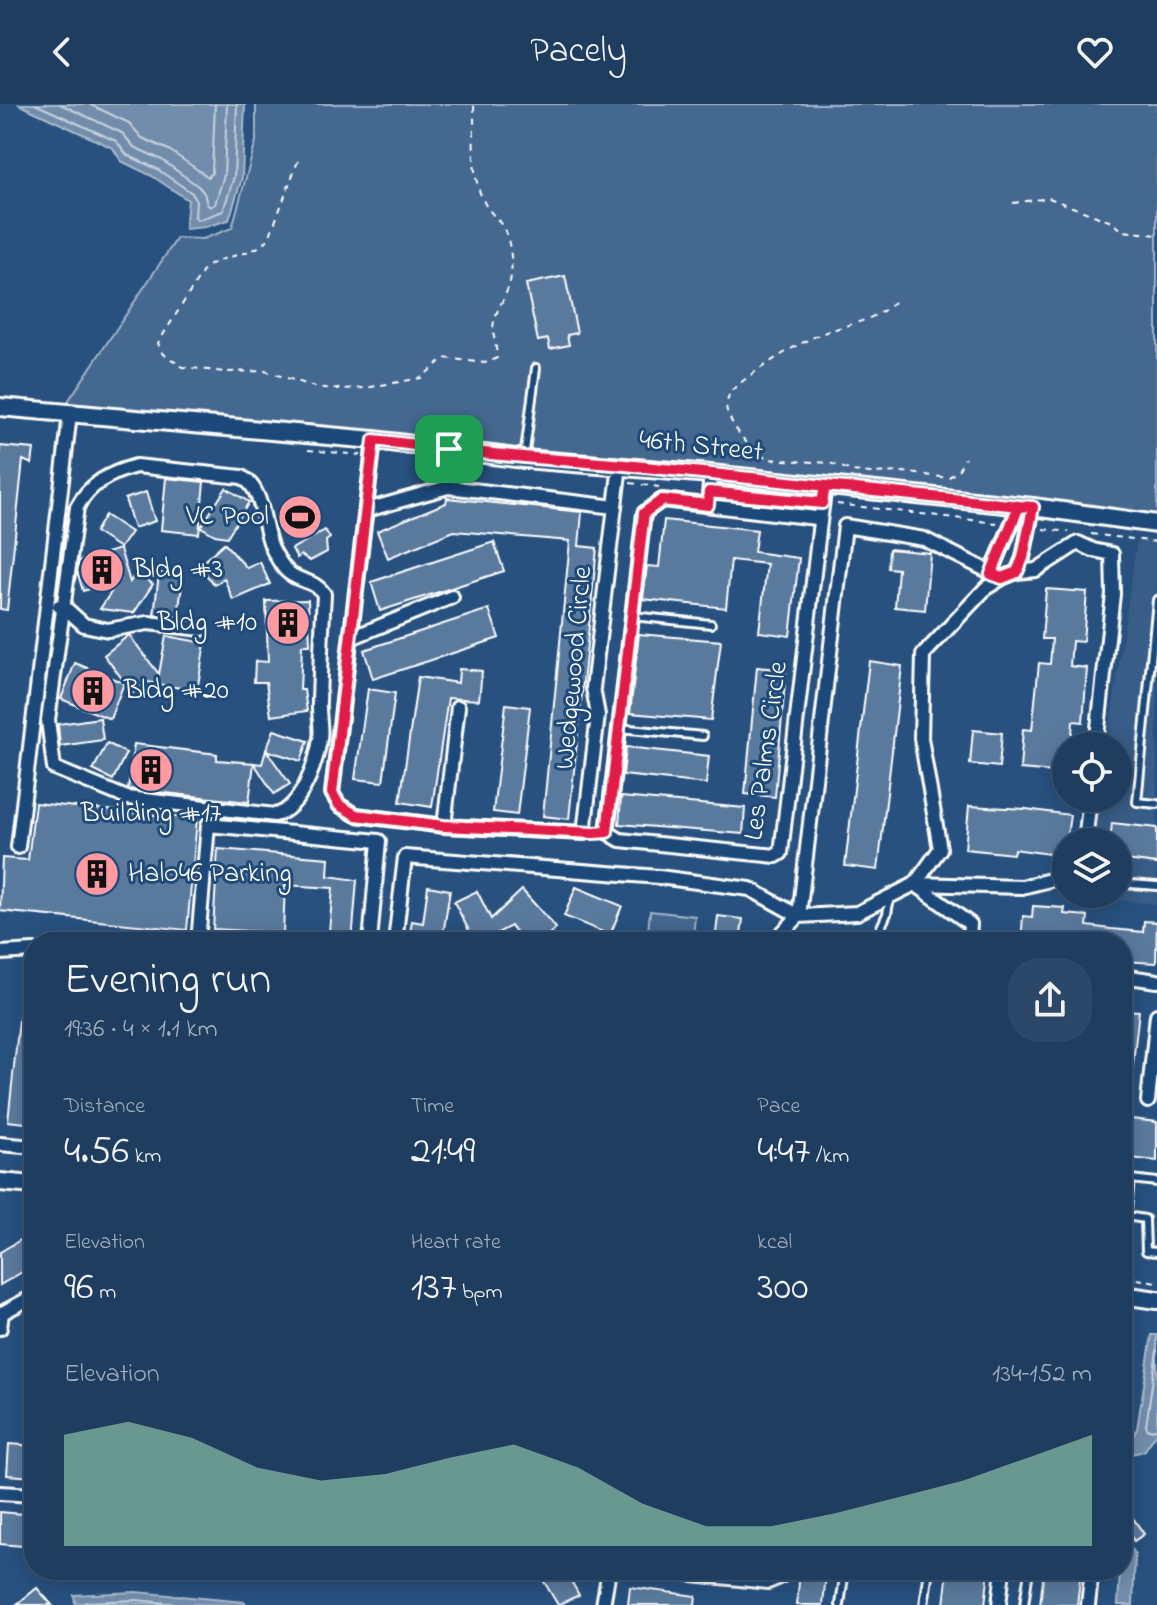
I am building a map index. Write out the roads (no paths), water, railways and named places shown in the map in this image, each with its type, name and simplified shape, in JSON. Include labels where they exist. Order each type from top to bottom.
[{"type":"street","name":"46th Street","points":[[0,407],[374,440],[524,459],[711,474],[824,494],[1026,507],[1157,524]]},
{"type":"street","points":[[18,847],[70,414]]},
{"type":"street","points":[[374,440],[332,793],[339,805],[356,815],[444,826],[607,832],[644,513],[662,500],[816,518],[820,522]]},
{"type":"street","name":"Wedgewood Circle","points":[[584,833],[598,715],[593,688],[620,465]]},
{"type":"street","points":[[136,466],[242,477],[249,481],[279,561],[293,575],[311,581],[324,594],[319,706],[321,735],[316,758],[297,802],[286,812],[275,815],[127,798],[54,768],[48,720],[63,606],[77,507],[95,483],[136,466]]},
{"type":"street","points":[[708,505],[711,474]]},
{"type":"street","points":[[367,510],[448,487],[615,507]]},
{"type":"street","name":"Les Palms Circle","points":[[607,832],[620,840],[776,856],[781,853],[824,494]]},
{"type":"street","points":[[1017,572],[1023,558],[1026,507]]},
{"type":"street","points":[[396,932],[405,857],[659,877],[750,889],[799,916],[857,913],[915,884],[940,849],[921,738],[923,655],[986,588],[1026,507]]},
{"type":"street","points":[[786,932],[799,916],[845,526],[924,539],[992,574],[1036,570],[1078,543],[1112,554],[1113,594],[1098,732]]},
{"type":"street","points":[[351,638],[452,597]]},
{"type":"street","points":[[46,605],[63,606],[84,625],[108,630],[148,623],[202,629]]},
{"type":"street","points":[[444,826],[458,707]]},
{"type":"street","points":[[199,932],[208,825],[379,841],[371,932]]},
{"type":"street","points":[[915,884],[1022,887],[1052,880]]},
{"type":"street","points":[[915,884],[970,924],[970,932]]},
{"type":"street","points":[[0,953],[24,952]]},
{"type":"street","points":[[1132,977],[1157,981]]},
{"type":"street","points":[[1148,1101],[1157,1015]]},
{"type":"street","points":[[0,1144],[24,1146]]},
{"type":"street","points":[[0,1182],[24,1184]]},
{"type":"street","points":[[1132,1297],[1157,1300]]},
{"type":"street","points":[[0,1328],[2,1313],[24,1301]]},
{"type":"street","points":[[0,1493],[24,1494]]},
{"type":"street","points":[[603,1605],[607,1580]]},
{"type":"street","points":[[749,1580],[773,1580]]},
{"type":"street","points":[[999,1605],[1002,1580]]},
{"type":"street","points":[[1088,1605],[1091,1580]]},
{"type":"lane","points":[[524,459],[536,368]]},
{"type":"lane","points":[[1157,600],[1137,802],[1157,804]]},
{"type":"lane","points":[[632,616],[711,624]]},
{"type":"lane","points":[[619,728],[703,736]]},
{"type":"lane","points":[[1132,884],[1157,886]]},
{"type":"lane","points":[[879,932],[890,897]]},
{"type":"lane","points":[[1132,1180],[1157,1182]]},
{"type":"lane","points":[[1132,1217],[1145,1219],[1146,1251],[1157,1252]]},
{"type":"lane","points":[[840,1605],[844,1580]]},
{"type":"lane","points":[[924,1605],[928,1580]]},
{"type":"lane","points":[[1024,1605],[1028,1580]]},
{"type":"water","points":[[18,104],[245,104],[242,178],[229,220],[185,229],[188,200],[152,176],[121,161],[113,148]]},
{"type":"water","name":"VC Pool","points":[[298,498],[311,503],[318,534],[306,541],[298,531],[289,529],[286,520],[288,507]]},
{"type":"water","points":[[1152,1335],[1157,1335],[1157,1433],[1144,1451],[1132,1454],[1132,1439],[1137,1429]]},
{"type":"water","points":[[1132,1550],[1135,1554],[1133,1605],[1118,1605],[1119,1580],[1132,1580]]},
{"type":"water","points":[[136,1592],[245,1602],[245,1605],[75,1603],[74,1595]]},
{"type":"place","name":"VC Pool","points":[[300,517]]},
{"type":"place","name":"Bldg #3","points":[[102,570]]},
{"type":"place","name":"Bldg #10","points":[[288,623]]},
{"type":"place","name":"Bldg #20","points":[[93,691]]},
{"type":"place","name":"Building #17","points":[[151,770]]},
{"type":"place","name":"Halo46 Parking","points":[[97,874]]}]
